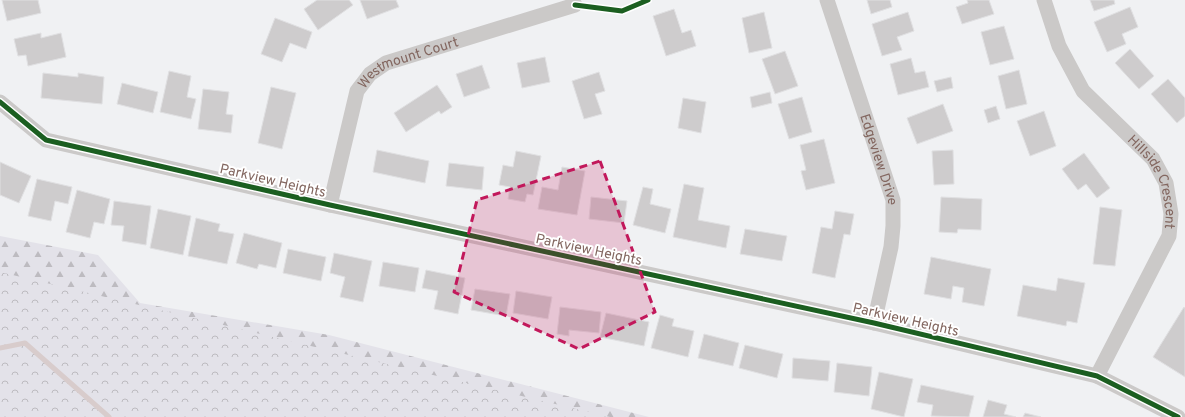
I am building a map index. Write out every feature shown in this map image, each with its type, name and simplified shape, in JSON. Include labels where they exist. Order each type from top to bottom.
[{"type":"street","name":"Edgeview Drive","points":[[827,0],[893,200],[891,247],[874,323]]},
{"type":"street","name":"Hillside Crescent","points":[[1044,0],[1059,46],[1083,90],[1153,159],[1166,183],[1171,214],[1169,236],[1097,376]]},
{"type":"street","name":"Westmount Court","points":[[330,205],[357,91],[370,74],[386,63],[575,5]]},
{"type":"street","name":"Parkview Heights","points":[[0,102],[46,140],[330,205],[874,323],[1097,376],[1178,417]]},
{"type":"highlighted area","points":[[600,161],[655,312],[579,349],[454,292],[477,200]]},
{"type":"green space","points":[[0,236],[98,255],[140,303],[329,335],[649,417],[0,417]]},
{"type":"green space","points":[[0,272],[610,417],[0,417]]},
{"type":"building","points":[[2,0],[38,0],[41,13],[7,21]]},
{"type":"building","points":[[317,0],[349,0],[353,5],[318,30],[304,9]]},
{"type":"building","points":[[360,0],[396,0],[399,7],[367,19]]},
{"type":"building","points":[[867,0],[890,0],[892,7],[871,14]]},
{"type":"building","points":[[967,0],[989,0],[994,14],[962,24],[956,7],[968,3]]},
{"type":"building","points":[[1090,0],[1114,0],[1115,4],[1094,11]]},
{"type":"building","points":[[1130,7],[1138,27],[1122,34],[1126,44],[1107,52],[1094,22]]},
{"type":"building","points":[[674,9],[682,33],[691,30],[696,46],[666,56],[653,16]]},
{"type":"building","points":[[764,12],[772,48],[749,53],[742,18]]},
{"type":"building","points":[[908,12],[914,31],[897,37],[902,50],[882,56],[872,24]]},
{"type":"building","points":[[275,18],[312,32],[306,49],[290,43],[282,62],[261,54]]},
{"type":"building","points":[[1004,26],[1014,59],[990,65],[981,32]]},
{"type":"building","points":[[41,33],[41,38],[61,33],[66,57],[28,66],[26,55],[18,56],[14,39]]},
{"type":"building","points":[[1130,49],[1154,76],[1139,89],[1115,63]]},
{"type":"building","points":[[785,51],[798,86],[775,94],[762,59]]},
{"type":"building","points":[[545,57],[550,82],[522,88],[517,63]]},
{"type":"building","points":[[911,58],[915,73],[925,71],[929,87],[898,95],[890,64]]},
{"type":"building","points":[[482,65],[490,88],[464,97],[456,74]]},
{"type":"building","points":[[1019,70],[1027,104],[1006,109],[998,76]]},
{"type":"building","points":[[169,71],[191,76],[187,97],[196,99],[191,119],[160,112]]},
{"type":"building","points":[[599,72],[605,91],[595,94],[602,114],[584,119],[572,81]]},
{"type":"building","points":[[43,73],[78,77],[78,73],[104,77],[102,104],[41,98]]},
{"type":"building","points":[[951,77],[953,88],[937,92],[934,81]]},
{"type":"building","points":[[1168,79],[1185,98],[1185,116],[1177,123],[1151,94]]},
{"type":"building","points":[[122,83],[158,92],[153,113],[117,104]]},
{"type":"building","points":[[437,85],[452,107],[441,114],[439,111],[406,132],[394,113]]},
{"type":"building","points":[[271,87],[296,93],[282,149],[258,143]]},
{"type":"building","points":[[203,89],[229,92],[226,114],[233,115],[231,133],[198,129]]},
{"type":"building","points":[[770,92],[772,103],[752,108],[750,97]]},
{"type":"building","points":[[802,97],[812,132],[789,139],[778,104]]},
{"type":"building","points":[[683,98],[706,102],[701,133],[678,128]]},
{"type":"building","points":[[943,104],[953,131],[917,144],[907,118]]},
{"type":"building","points":[[996,106],[1000,119],[988,123],[984,110]]},
{"type":"building","points":[[1044,111],[1056,146],[1030,156],[1017,121]]},
{"type":"building","points":[[824,139],[835,183],[806,190],[801,171],[806,170],[800,145]]},
{"type":"building","points":[[377,150],[429,161],[425,183],[373,172]]},
{"type":"building","points":[[953,150],[954,184],[934,185],[932,151]]},
{"type":"building","points":[[516,151],[541,156],[533,195],[527,194],[525,202],[508,199],[510,187],[499,185],[503,165],[513,167]]},
{"type":"building","points":[[1084,153],[1110,188],[1097,198],[1086,184],[1078,190],[1062,169]]},
{"type":"building","points":[[0,162],[31,176],[19,203],[0,195]]},
{"type":"building","points":[[449,163],[484,167],[482,190],[446,186]]},
{"type":"building","points":[[562,167],[585,171],[577,215],[538,209],[542,187],[558,190]]},
{"type":"building","points":[[37,179],[72,187],[68,204],[55,201],[51,221],[28,216]]},
{"type":"building","points":[[684,184],[704,188],[698,220],[730,226],[726,248],[673,237]]},
{"type":"building","points":[[643,187],[653,189],[650,204],[671,209],[665,233],[633,225]]},
{"type":"building","points":[[77,190],[110,199],[104,224],[94,222],[90,238],[66,232]]},
{"type":"building","points":[[591,197],[627,201],[624,223],[589,219]]},
{"type":"building","points":[[941,197],[982,199],[981,230],[958,229],[957,233],[939,232]]},
{"type":"building","points":[[114,201],[151,206],[146,245],[122,241],[124,226],[111,225]]},
{"type":"building","points":[[1100,207],[1122,210],[1115,266],[1093,264]]},
{"type":"building","points":[[158,209],[191,216],[183,255],[150,248]]},
{"type":"building","points":[[835,211],[854,214],[850,235],[844,234],[835,278],[812,273],[821,227],[832,229]]},
{"type":"building","points":[[196,218],[220,224],[218,231],[234,234],[227,264],[188,256]]},
{"type":"building","points":[[745,229],[787,236],[782,261],[740,254]]},
{"type":"building","points":[[244,233],[282,243],[276,268],[259,264],[257,269],[236,263]]},
{"type":"building","points":[[288,249],[326,257],[321,281],[283,273]]},
{"type":"building","points":[[334,253],[372,261],[363,302],[340,297],[345,277],[330,273]]},
{"type":"building","points":[[931,257],[991,269],[984,306],[962,302],[964,288],[953,286],[951,299],[924,294]]},
{"type":"building","points":[[383,262],[419,268],[415,292],[379,286]]},
{"type":"building","points":[[426,270],[465,278],[458,314],[434,309],[438,291],[422,288]]},
{"type":"building","points":[[1058,278],[1085,283],[1077,323],[1067,321],[1066,326],[1017,316],[1023,285],[1056,291]]},
{"type":"building","points":[[475,289],[510,294],[506,316],[471,310]]},
{"type":"building","points":[[516,291],[552,297],[548,319],[513,313]]},
{"type":"building","points":[[560,307],[601,312],[599,333],[569,330],[569,336],[557,334]]},
{"type":"building","points":[[1184,307],[1185,308],[1185,377],[1153,357]]},
{"type":"building","points":[[606,313],[649,322],[644,346],[600,337]]},
{"type":"building","points":[[660,315],[674,319],[672,326],[694,331],[688,357],[651,348]]},
{"type":"building","points":[[704,334],[739,343],[733,366],[698,358]]},
{"type":"building","points":[[745,345],[783,354],[777,378],[739,368]]},
{"type":"building","points":[[793,358],[830,361],[828,381],[792,378]]},
{"type":"building","points":[[837,363],[872,367],[869,396],[834,392]]},
{"type":"building","points":[[879,372],[913,379],[904,417],[871,409]]},
{"type":"building","points":[[921,385],[974,396],[969,417],[931,416],[933,405],[917,402]]},
{"type":"building","points":[[988,400],[1007,405],[1004,414],[1016,417],[983,417]]},
{"type":"building","points":[[1025,413],[1041,417],[1023,417]]},
{"type":"waterway","points":[[0,348],[25,343],[109,417]]},
{"type":"cycle path","points":[[575,5],[622,11],[648,0]]},
{"type":"cycle path","points":[[0,102],[46,140],[330,205],[874,323],[1097,376],[1178,417]]}]
